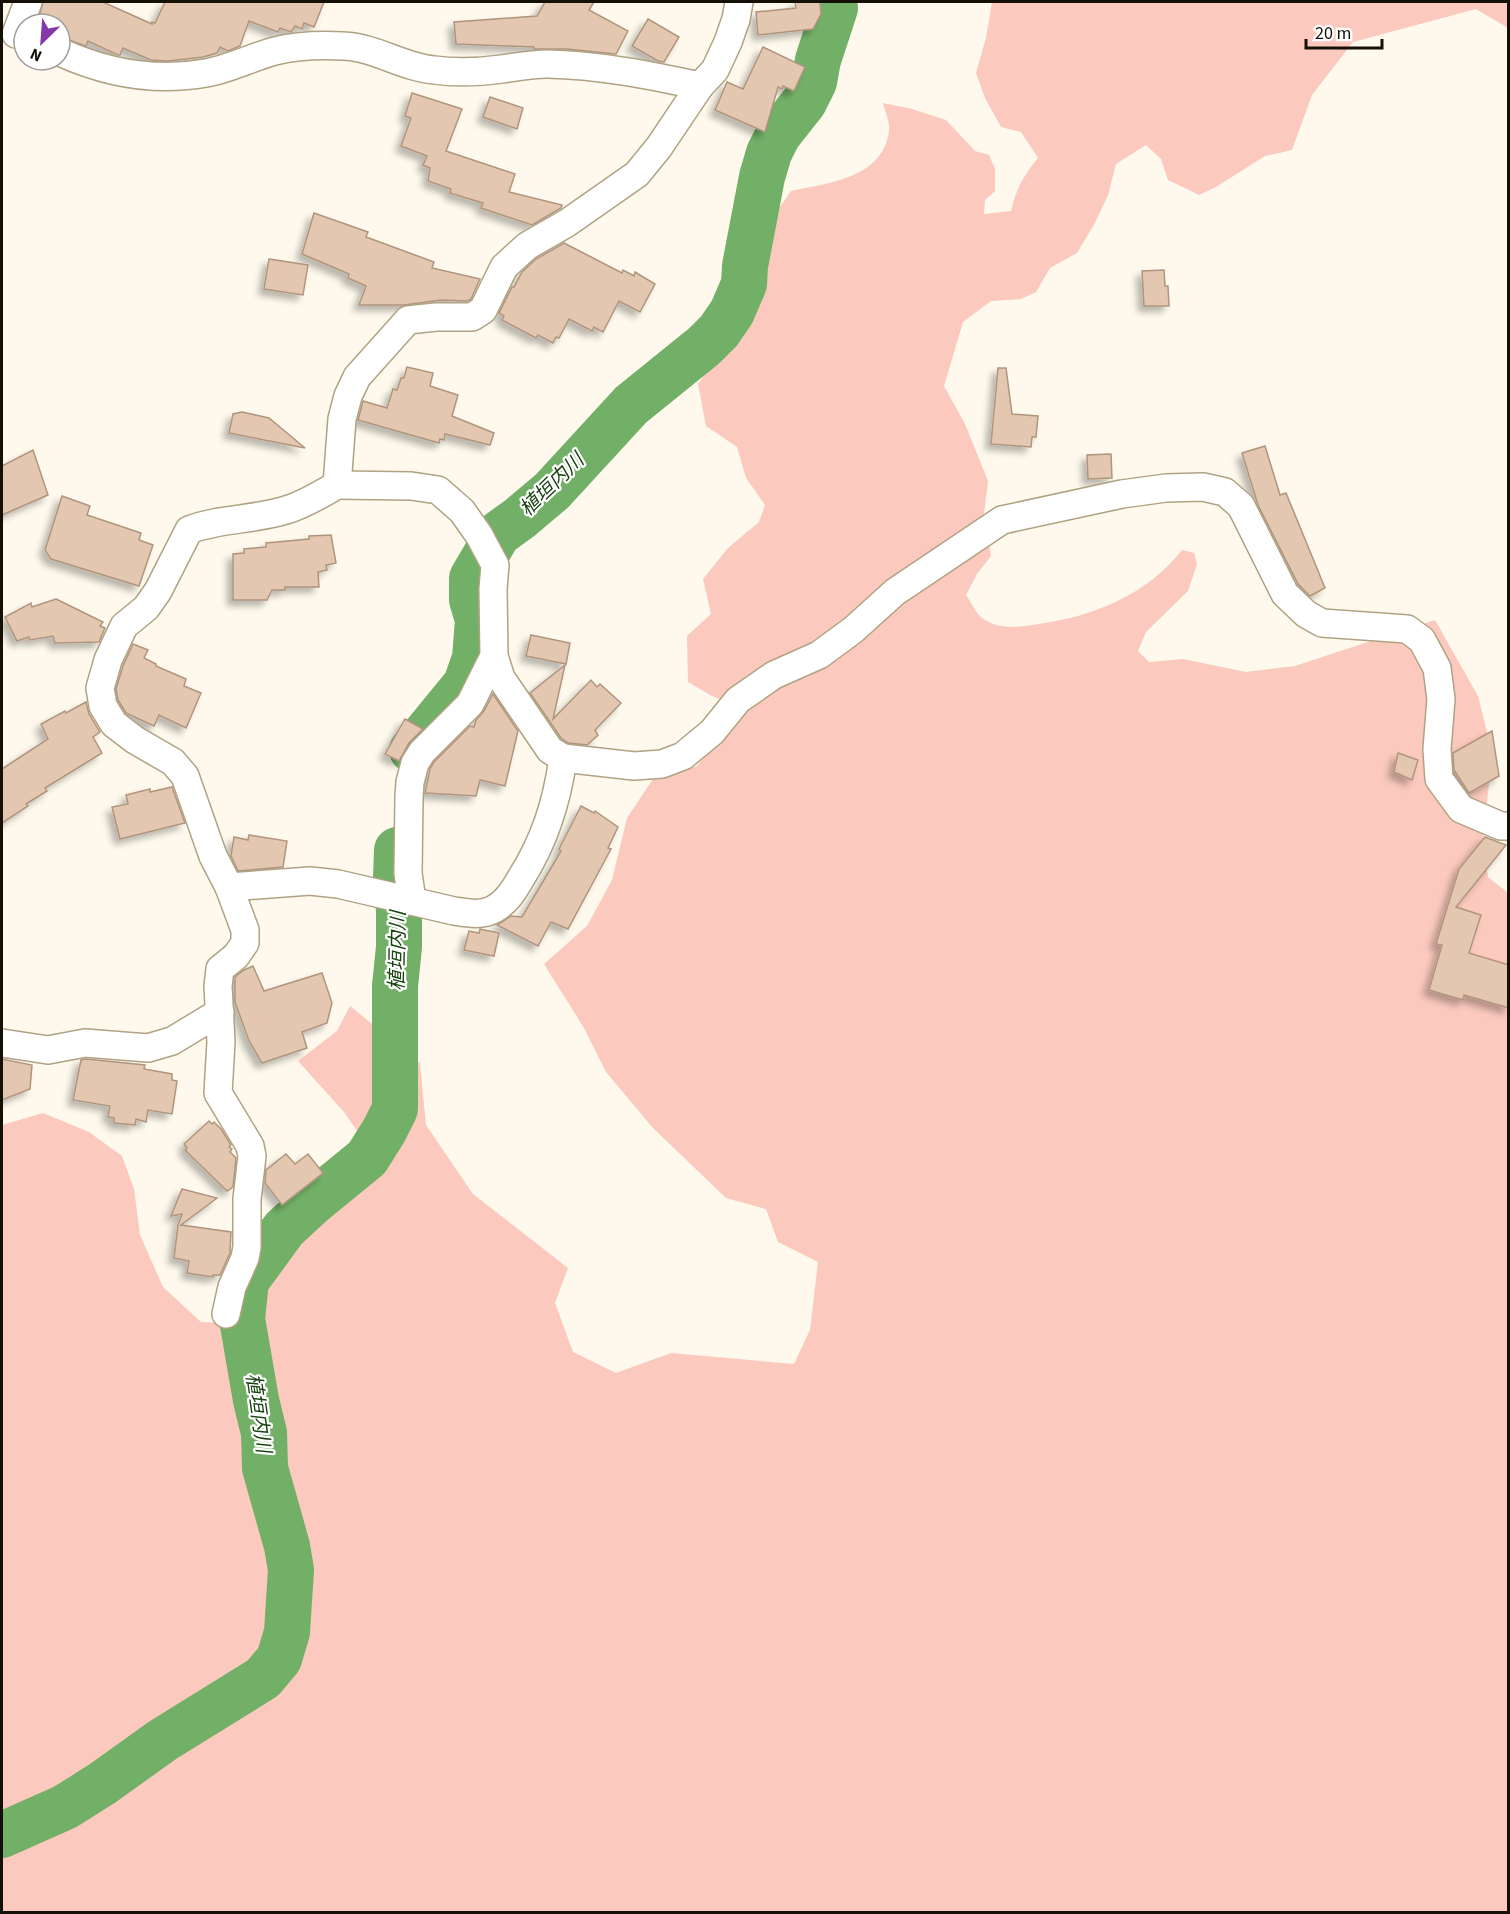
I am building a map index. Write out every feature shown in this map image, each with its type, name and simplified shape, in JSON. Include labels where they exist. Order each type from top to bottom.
[{"type":"street","points":[[337,485],[342,419],[348,396],[357,377],[408,320],[472,317],[483,310],[504,267],[527,246],[567,223],[637,174],[659,147],[700,86],[715,70],[736,19],[739,2]]},
{"type":"street","points":[[72,58],[122,73],[144,76],[180,76],[207,73],[276,50],[344,46],[373,51],[396,61],[433,70],[466,72],[545,64],[627,72],[700,86]]},
{"type":"street","points":[[226,1314],[232,1287],[245,1258],[247,1247],[247,1199],[252,1156],[250,1146],[218,1093],[221,1042],[218,986],[220,969],[236,956],[245,943],[245,930],[229,887],[213,855],[185,776],[173,762],[135,740],[114,724],[103,706],[100,688],[108,660],[124,626],[146,608],[158,591],[189,530],[203,525],[287,510],[337,485],[411,486],[438,490],[462,511],[495,565],[494,656],[501,678],[550,750],[564,758],[634,766],[662,764],[683,756],[712,732],[738,700],[774,675],[819,655],[853,630],[895,592],[1002,520],[1122,494],[1166,488],[1203,487],[1225,492],[1241,506],[1285,594],[1306,614],[1322,623],[1407,629],[1422,640],[1437,668],[1439,678],[1441,699],[1437,749],[1439,779],[1461,809],[1501,826],[1509,826]]},
{"type":"street","points":[[412,901],[408,873],[409,797],[415,763],[422,752],[470,704],[494,656]]},
{"type":"street","points":[[229,887],[310,881],[329,883],[471,914],[494,909],[505,901],[527,868],[549,823],[559,790],[564,758]]},
{"type":"street","points":[[2,1043],[48,1050],[85,1043],[148,1048],[172,1041],[220,1012]]},
{"type":"shaded area","points":[[992,2],[1508,2],[1508,28],[1476,9],[1353,42],[1312,95],[1292,150],[1265,156],[1199,195],[1168,180],[1161,159],[1146,145],[1116,164],[1108,195],[1077,253],[1050,268],[1036,292],[1021,299],[991,301],[963,322],[944,386],[965,424],[988,481],[984,514],[991,556],[977,574],[966,595],[985,620],[998,625],[1018,627],[1059,621],[1099,609],[1136,591],[1153,579],[1182,550],[1194,553],[1197,564],[1188,591],[1146,632],[1138,651],[1149,662],[1183,659],[1246,672],[1295,666],[1435,620],[1478,696],[1492,752],[1483,844],[1488,877],[1508,893],[1508,1912],[2,1912],[2,1125],[43,1113],[89,1132],[122,1156],[134,1189],[140,1235],[163,1287],[201,1322],[246,1324],[250,1297],[268,1263],[291,1236],[329,1209],[379,1163],[344,1112],[298,1061],[337,1031],[350,1006],[420,1063],[426,1125],[473,1194],[568,1268],[555,1303],[573,1352],[616,1373],[671,1353],[794,1364],[810,1330],[818,1262],[778,1242],[766,1209],[726,1198],[653,1128],[606,1072],[584,1028],[544,964],[587,926],[612,880],[627,818],[655,776],[697,766],[732,724],[742,708],[712,696],[688,682],[687,636],[711,614],[703,579],[728,548],[759,522],[765,505],[746,478],[737,447],[706,426],[698,384],[726,344],[749,325],[760,301],[775,214],[791,191],[837,181],[866,168],[877,159],[885,146],[889,130],[883,103],[946,120],[975,151],[989,155],[995,169],[995,191],[985,200],[984,214],[1011,211],[1021,183],[1038,158],[1021,132],[1001,127],[985,98],[976,73],[986,38]]},
{"type":"building","points":[[43,2],[103,2],[152,24],[152,22],[155,23],[165,2],[324,2],[314,27],[304,23],[302,29],[295,26],[291,32],[280,28],[278,32],[249,21],[240,46],[228,51],[220,47],[217,53],[203,57],[168,61],[151,60],[123,48],[118,55],[88,41],[86,46],[72,41],[72,12],[40,12]]},
{"type":"building","points":[[545,2],[594,2],[589,10],[628,31],[616,54],[567,49],[456,44],[454,22],[537,16]]},
{"type":"building","points":[[795,2],[820,2],[821,14],[813,29],[758,35],[756,12],[796,8]]},
{"type":"building","points":[[648,19],[679,37],[664,62],[632,46]]},
{"type":"building","points":[[763,47],[805,67],[794,91],[783,86],[782,89],[778,87],[765,132],[715,110],[727,82],[743,89]]},
{"type":"building","points":[[412,93],[462,109],[446,151],[515,174],[509,192],[562,205],[561,208],[532,225],[481,208],[483,203],[450,193],[451,189],[428,181],[430,168],[423,165],[427,156],[401,146],[411,118],[405,116]]},
{"type":"building","points":[[490,97],[523,108],[517,129],[483,117]]},
{"type":"building","points":[[314,213],[368,232],[366,237],[434,262],[432,268],[480,279],[471,299],[404,305],[359,305],[366,286],[348,278],[349,274],[302,254]]},
{"type":"building","points":[[564,243],[622,273],[623,270],[634,276],[635,272],[655,284],[640,312],[619,301],[603,332],[594,327],[592,331],[569,319],[559,338],[556,337],[553,343],[538,335],[536,338],[502,320],[504,316],[499,313],[522,272],[536,259]]},
{"type":"building","points":[[269,259],[308,265],[303,295],[264,289]]},
{"type":"building","points":[[1164,270],[1169,306],[1144,306],[1142,271]]},
{"type":"building","points":[[407,367],[433,373],[430,386],[458,395],[452,416],[494,433],[490,445],[445,434],[444,440],[440,439],[439,443],[358,420],[363,401],[387,408],[393,389],[397,390]]},
{"type":"building","points":[[998,368],[1006,368],[1012,414],[1038,416],[1036,437],[1032,437],[1031,447],[991,444]]},
{"type":"building","points":[[242,412],[269,418],[305,448],[229,433],[233,414]]},
{"type":"building","points":[[1265,446],[1280,495],[1286,493],[1325,588],[1310,596],[1298,584],[1258,505],[1242,453]]},
{"type":"building","points":[[33,450],[48,495],[2,515],[2,466]]},
{"type":"building","points":[[1111,454],[1112,478],[1088,479],[1087,455]]},
{"type":"building","points":[[62,496],[90,506],[87,515],[141,533],[139,540],[153,545],[139,586],[51,559],[45,550]]},
{"type":"building","points":[[331,535],[336,563],[326,565],[327,570],[318,572],[319,587],[285,587],[285,590],[272,590],[267,600],[233,600],[233,554],[244,553],[244,549],[266,547],[266,543]]},
{"type":"building","points":[[56,599],[103,622],[100,626],[105,628],[99,642],[55,643],[53,636],[30,640],[29,637],[17,641],[5,617],[31,603],[32,607]]},
{"type":"building","points":[[531,635],[570,643],[566,664],[526,656]]},
{"type":"building","points":[[133,644],[148,650],[144,658],[186,679],[184,686],[201,693],[186,728],[159,715],[154,726],[126,713],[118,700],[116,689]]},
{"type":"building","points":[[565,665],[553,719],[591,680],[597,687],[600,684],[621,703],[595,730],[598,735],[587,745],[568,743],[561,738],[530,693]]},
{"type":"building","points":[[493,694],[518,731],[505,786],[480,780],[476,796],[425,793],[430,769],[434,762],[470,726],[474,727]]},
{"type":"building","points":[[86,702],[89,714],[100,732],[93,737],[102,753],[45,788],[47,791],[2,823],[2,769],[48,739],[41,724]]},
{"type":"building","points":[[405,719],[423,729],[409,743],[399,761],[385,754]]},
{"type":"building","points":[[1492,731],[1499,776],[1469,793],[1454,770],[1453,753]]},
{"type":"building","points":[[1398,753],[1418,760],[1412,780],[1394,772]]},
{"type":"building","points":[[172,787],[185,823],[120,839],[112,807],[128,804],[126,795]]},
{"type":"building","points":[[581,806],[594,813],[595,811],[618,827],[608,848],[611,849],[568,929],[551,922],[538,946],[497,925],[511,916],[522,917],[561,851],[559,849]]},
{"type":"building","points":[[249,835],[287,841],[283,867],[238,871],[231,856],[234,837],[248,840]]},
{"type":"building","points":[[1485,837],[1506,845],[1456,907],[1481,915],[1469,953],[1509,965],[1509,1008],[1464,995],[1463,1000],[1429,990],[1442,945],[1436,944],[1459,869]]},
{"type":"building","points":[[480,929],[499,933],[494,956],[464,950],[469,931],[479,933]]},
{"type":"building","points":[[253,966],[264,991],[322,973],[332,1003],[327,1023],[302,1032],[307,1048],[262,1063],[249,1041],[235,1002],[235,977]]},
{"type":"building","points":[[2,1059],[32,1065],[30,1089],[2,1100]]},
{"type":"building","points":[[81,1060],[145,1065],[144,1069],[172,1074],[172,1080],[177,1081],[172,1114],[148,1110],[146,1122],[136,1119],[135,1125],[114,1123],[114,1118],[108,1117],[110,1106],[73,1100]]},
{"type":"building","points":[[209,1121],[212,1124],[214,1122],[221,1129],[231,1145],[230,1152],[236,1158],[233,1187],[227,1191],[185,1150],[187,1148],[184,1144]]},
{"type":"building","points":[[286,1154],[295,1164],[308,1154],[323,1173],[282,1205],[265,1183],[266,1170]]},
{"type":"building","points":[[182,1189],[217,1198],[181,1225],[231,1232],[230,1253],[220,1275],[213,1275],[213,1277],[187,1273],[189,1261],[174,1258],[178,1225],[182,1214],[171,1216]]},
{"type":"waterway","name":"植垣内川","points":[[412,750],[466,684],[475,658],[478,620],[472,600],[472,578],[498,534],[552,491],[631,405],[704,346],[719,331],[732,312],[744,284],[745,266],[762,177],[769,153],[778,135],[804,102],[814,82],[818,60],[835,8],[834,2]]},
{"type":"waterway","name":"植垣内川","points":[[2,1835],[65,1807],[103,1783],[163,1740],[263,1678],[279,1659],[287,1632],[291,1570],[287,1546],[265,1468],[264,1433],[242,1319],[246,1281],[284,1229],[367,1158],[395,1109],[395,986],[399,947],[397,850]]}]
